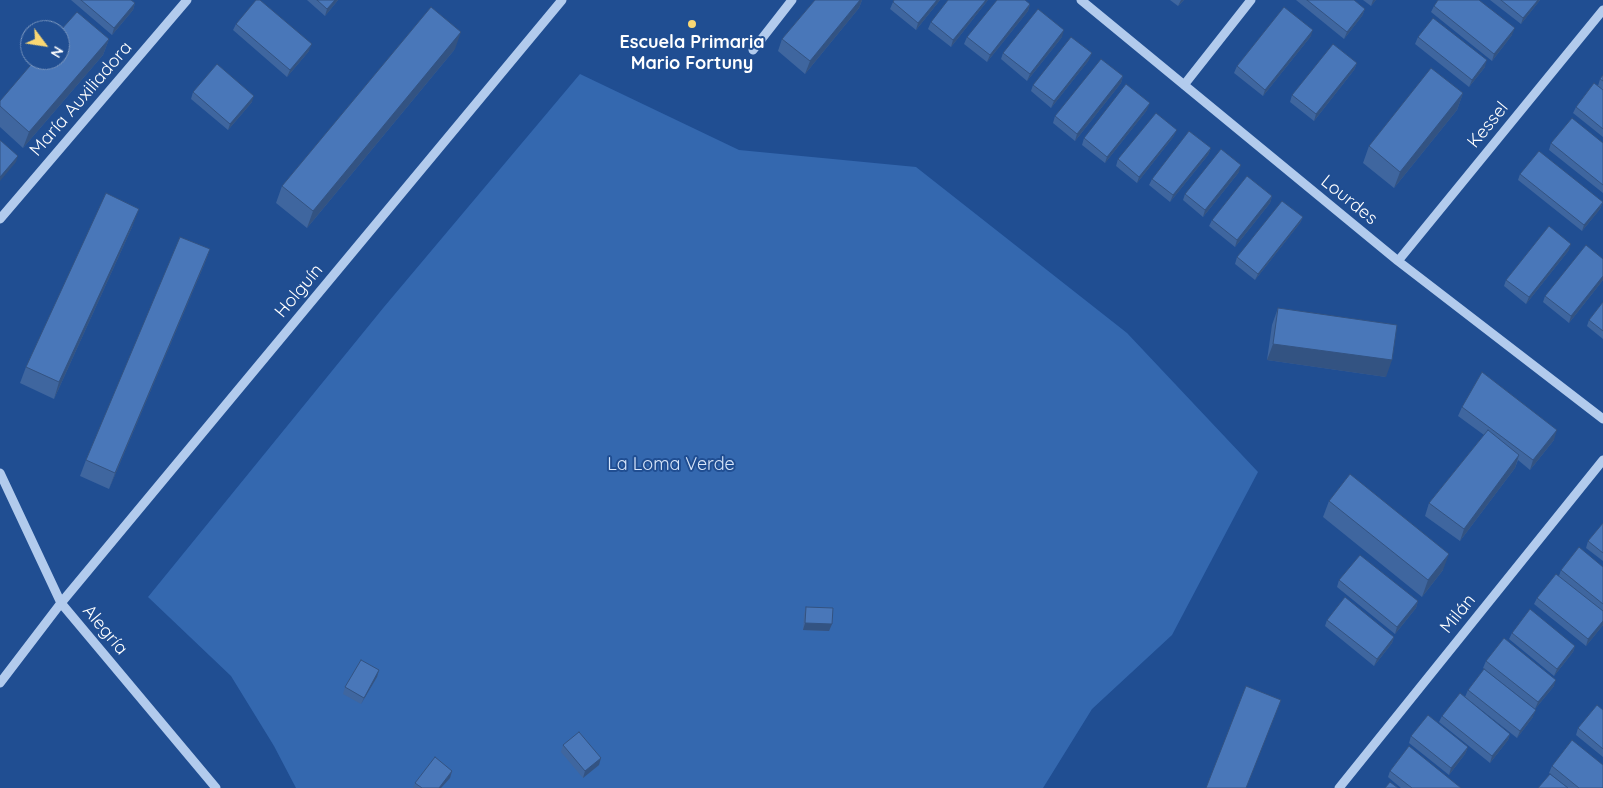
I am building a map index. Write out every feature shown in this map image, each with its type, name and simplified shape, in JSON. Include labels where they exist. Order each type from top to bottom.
[{"type":"street","name":"María Auxiliadora","points":[[0,219],[187,0]]},
{"type":"street","name":"Holguín","points":[[0,683],[61,603],[562,0]]},
{"type":"street","points":[[753,50],[792,0]]},
{"type":"street","name":"Lourdes","points":[[1081,0],[1398,261],[1603,419]]},
{"type":"street","points":[[1184,85],[1251,0]]},
{"type":"street","name":"Kessel","points":[[1398,261],[1603,10]]},
{"type":"street","name":"Milán","points":[[1339,788],[1603,460]]},
{"type":"street","name":"Alegría","points":[[0,472],[61,603],[216,788]]},
{"type":"green space","name":"La Loma Verde","points":[[580,74],[739,150],[916,167],[1127,333],[1258,472],[1172,635],[1092,709],[1043,788],[296,788],[274,746],[231,676],[148,597],[384,307]]},
{"type":"building","points":[[81,0],[131,0],[135,3],[114,28]]},
{"type":"building","points":[[256,0],[260,0],[312,44],[290,70],[236,24]]},
{"type":"building","points":[[317,0],[335,0],[327,9]]},
{"type":"building","points":[[815,0],[860,0],[810,61],[782,39]]},
{"type":"building","points":[[894,0],[937,0],[918,23],[893,2]]},
{"type":"building","points":[[948,0],[986,0],[953,40],[931,22]]},
{"type":"building","points":[[997,0],[1025,0],[1030,4],[990,55],[967,37]]},
{"type":"building","points":[[1307,0],[1354,0],[1365,9],[1347,32]]},
{"type":"building","points":[[1438,0],[1479,0],[1515,28],[1494,54],[1434,6]]},
{"type":"building","points":[[1501,0],[1538,0],[1523,18]]},
{"type":"building","points":[[431,7],[461,32],[313,211],[282,186]]},
{"type":"building","points":[[1284,7],[1313,30],[1265,90],[1237,66]]},
{"type":"building","points":[[1038,9],[1064,30],[1030,74],[1003,53]]},
{"type":"building","points":[[77,12],[109,39],[29,132],[0,106],[0,101],[26,70],[70,70],[70,20]]},
{"type":"building","points":[[1433,18],[1487,60],[1472,80],[1418,37]]},
{"type":"building","points":[[1071,37],[1092,53],[1054,101],[1033,85]]},
{"type":"building","points":[[1333,44],[1357,63],[1316,114],[1292,95]]},
{"type":"building","points":[[1101,59],[1123,76],[1077,134],[1055,116]]},
{"type":"building","points":[[217,64],[254,96],[230,124],[193,92]]},
{"type":"building","points":[[1431,68],[1463,93],[1400,172],[1369,146]]},
{"type":"building","points":[[1594,83],[1603,90],[1603,129],[1576,107]]},
{"type":"building","points":[[1126,84],[1150,103],[1107,157],[1084,138]]},
{"type":"building","points":[[1156,113],[1177,130],[1139,177],[1118,159]]},
{"type":"building","points":[[1572,118],[1603,143],[1603,185],[1551,143]]},
{"type":"building","points":[[1189,131],[1211,148],[1173,195],[1152,179]]},
{"type":"building","points":[[0,140],[18,156],[0,177]]},
{"type":"building","points":[[1221,149],[1241,165],[1205,210],[1185,194]]},
{"type":"building","points":[[1539,151],[1603,202],[1584,225],[1520,174]]},
{"type":"building","points":[[1247,176],[1272,196],[1237,240],[1212,220]]},
{"type":"building","points":[[106,193],[139,209],[59,382],[26,367]]},
{"type":"building","points":[[1282,201],[1303,217],[1258,274],[1237,257]]},
{"type":"building","points":[[1549,226],[1571,244],[1529,297],[1506,280]]},
{"type":"building","points":[[180,237],[210,249],[115,473],[86,460]]},
{"type":"building","points":[[1586,245],[1603,259],[1603,276],[1571,316],[1545,296]]},
{"type":"building","points":[[1603,302],[1603,331],[1589,320]]},
{"type":"building","points":[[1278,308],[1397,325],[1392,360],[1273,344]]},
{"type":"building","points":[[1482,372],[1557,430],[1533,460],[1462,407]]},
{"type":"building","points":[[1488,430],[1519,455],[1464,529],[1429,503]]},
{"type":"building","points":[[1350,474],[1449,554],[1428,580],[1329,501]]},
{"type":"building","points":[[1603,523],[1603,553],[1588,541]]},
{"type":"building","points":[[1579,547],[1603,567],[1603,604],[1561,570]]},
{"type":"building","points":[[1360,555],[1418,601],[1397,627],[1339,580]]},
{"type":"building","points":[[1556,574],[1603,611],[1603,621],[1588,639],[1537,598]]},
{"type":"building","points":[[1345,597],[1394,637],[1377,659],[1327,620]]},
{"type":"building","points":[[806,607],[833,608],[832,624],[805,623]]},
{"type":"building","points":[[1530,609],[1575,646],[1557,669],[1512,633]]},
{"type":"building","points":[[1504,638],[1556,680],[1538,702],[1486,661]]},
{"type":"building","points":[[361,660],[379,670],[364,698],[345,687]]},
{"type":"building","points":[[1484,669],[1536,710],[1520,731],[1468,690]]},
{"type":"building","points":[[1246,686],[1281,700],[1246,788],[1206,788]]},
{"type":"building","points":[[1460,693],[1510,734],[1492,756],[1442,716]]},
{"type":"building","points":[[1597,705],[1603,710],[1603,749],[1578,728]]},
{"type":"building","points":[[1428,715],[1468,747],[1451,768],[1411,736]]},
{"type":"building","points":[[579,732],[601,758],[585,771],[563,745]]},
{"type":"building","points":[[1572,740],[1603,765],[1603,788],[1579,788],[1552,766]]},
{"type":"building","points":[[1409,746],[1461,788],[1412,788],[1390,771]]},
{"type":"building","points":[[435,757],[452,771],[439,788],[422,788],[415,783]]},
{"type":"building","points":[[1550,774],[1568,788],[1538,788]]},
{"type":"building","points":[[1390,782],[1398,788],[1385,788]]},
{"type":"place","name":"Escuela Primaria Mario Fortuny","points":[[692,24]]}]
